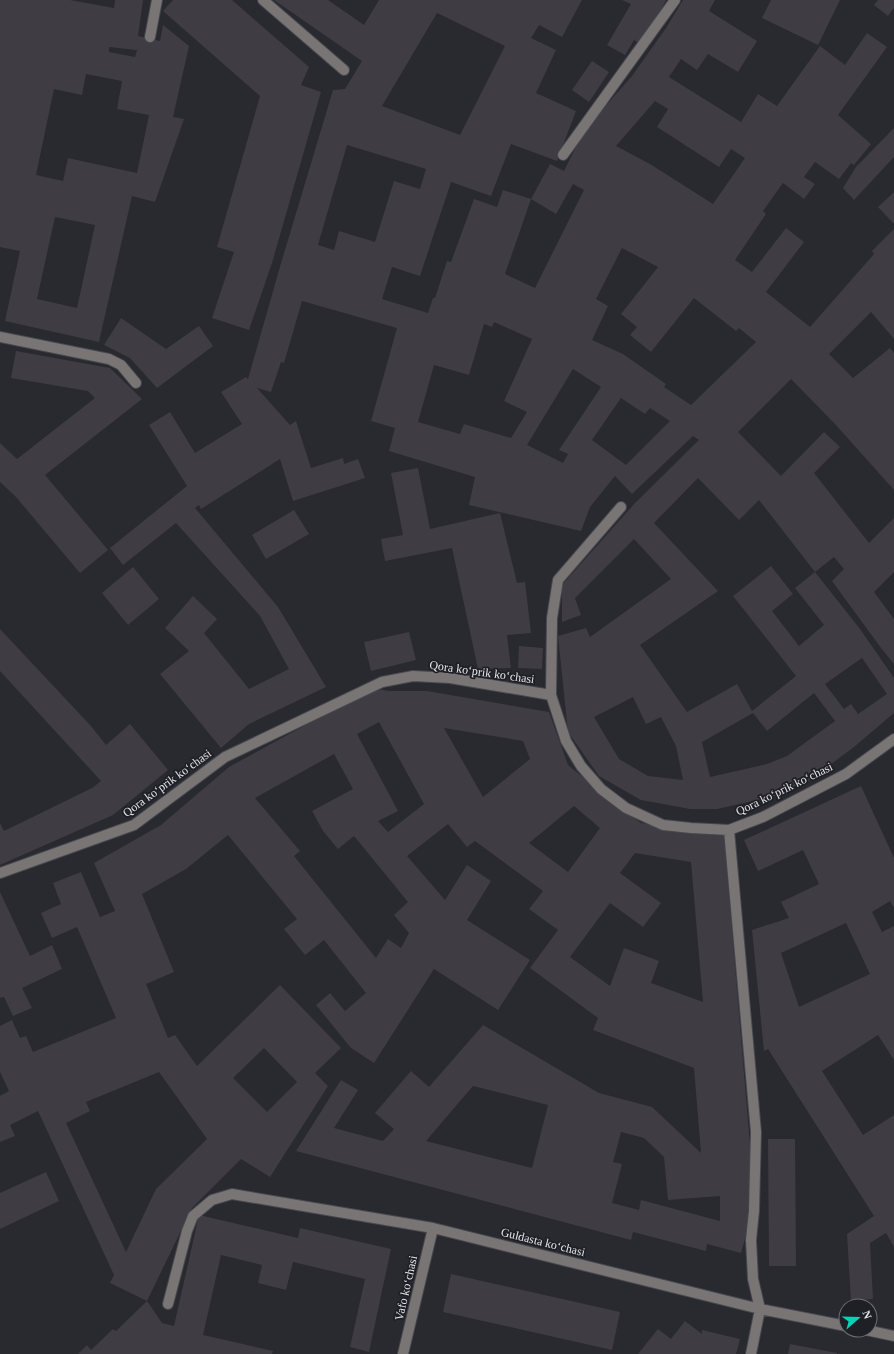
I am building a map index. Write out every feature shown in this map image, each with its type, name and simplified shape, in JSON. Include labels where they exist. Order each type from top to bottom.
[{"type":"street","points":[[150,37],[157,0]]},
{"type":"street","points":[[263,0],[344,70]]},
{"type":"street","points":[[563,155],[675,0]]},
{"type":"street","points":[[0,337],[109,359],[121,365],[136,382]]},
{"type":"street","points":[[551,695],[552,618],[558,580],[621,507]]},
{"type":"street","name":"Qora koʻprik koʻchasi","points":[[0,874],[134,825],[225,757],[382,682],[413,676],[450,678],[551,695],[566,741],[581,766],[601,789],[626,808],[663,825],[729,830],[763,817],[846,774],[894,739]]},
{"type":"street","points":[[729,830],[756,1132],[754,1211],[751,1240],[753,1279],[760,1309],[751,1354]]},
{"type":"street","name":"Guldasta koʻchasi","points":[[168,1304],[187,1231],[193,1216],[212,1200],[232,1194],[433,1228],[760,1309],[838,1324]]},
{"type":"street","name":"Vafo koʻchasi","points":[[404,1354],[433,1228]]},
{"type":"street","points":[[878,1333],[894,1336]]},
{"type":"building","points":[[0,0],[70,0],[114,8],[115,0],[143,0],[138,36],[160,41],[163,25],[189,46],[173,117],[184,119],[155,202],[132,196],[99,342],[5,321],[20,251],[0,247]],"holes":[[[109,47],[137,50],[135,57],[109,52]],[[86,74],[122,81],[117,109],[149,115],[137,173],[68,158],[63,181],[36,175],[54,89],[82,95]],[[55,217],[95,225],[77,308],[37,299]]]},
{"type":"building","points":[[173,0],[232,0],[309,67],[301,85],[321,92],[272,263],[249,330],[212,318],[234,252],[217,247],[260,96],[163,11]]},
{"type":"building","points":[[274,0],[328,0],[364,25],[379,0],[582,0],[562,37],[539,25],[531,38],[556,50],[536,93],[576,111],[557,161],[511,144],[491,196],[451,182],[420,276],[392,267],[382,299],[428,313],[433,298],[435,298],[447,261],[451,262],[474,199],[497,207],[503,190],[531,199],[550,164],[564,171],[585,129],[632,76],[666,28],[683,0],[715,0],[709,11],[757,41],[738,72],[708,54],[697,70],[681,59],[669,77],[741,122],[758,94],[777,106],[820,46],[845,65],[867,33],[887,47],[838,115],[871,144],[854,165],[851,163],[839,179],[815,162],[804,177],[815,184],[804,199],[783,183],[763,211],[766,214],[735,260],[752,272],[786,228],[804,242],[766,292],[810,327],[874,254],[872,251],[894,229],[894,339],[871,312],[829,354],[853,378],[890,348],[894,353],[894,490],[835,424],[791,379],[738,432],[781,476],[824,432],[840,447],[814,473],[869,543],[894,518],[894,572],[874,592],[894,619],[894,664],[832,581],[844,569],[834,557],[815,572],[860,629],[894,678],[894,713],[854,747],[803,785],[779,795],[717,809],[690,809],[641,800],[599,776],[568,732],[558,636],[586,628],[590,637],[671,579],[634,539],[575,598],[581,615],[562,622],[562,585],[635,503],[699,440],[693,436],[632,494],[615,476],[590,507],[581,531],[469,505],[475,477],[389,451],[395,428],[371,421],[397,328],[302,301],[284,363],[281,362],[271,392],[257,388],[290,425],[296,421],[311,468],[343,458],[344,464],[358,459],[365,478],[293,501],[280,459],[201,509],[199,505],[195,508],[278,607],[326,687],[249,724],[221,748],[160,674],[189,651],[165,628],[193,596],[217,619],[204,633],[249,689],[289,669],[260,616],[176,523],[123,565],[110,548],[187,486],[149,425],[170,412],[195,453],[242,424],[221,392],[246,377],[248,379],[333,90],[345,89],[362,61]],"holes":[[[437,13],[505,46],[460,135],[382,106]],[[655,101],[668,109],[657,127],[719,167],[731,149],[745,158],[713,204],[650,164],[616,146]],[[347,145],[426,169],[420,189],[394,181],[375,242],[339,231],[334,250],[318,245]],[[573,184],[584,190],[535,288],[505,274],[531,199],[556,214]],[[622,248],[658,267],[621,314],[637,327],[630,335],[651,352],[694,298],[736,331],[739,328],[756,342],[691,405],[664,387],[666,384],[623,354],[592,340],[608,306],[596,299]],[[494,322],[532,339],[504,401],[527,412],[511,438],[464,424],[460,434],[418,422],[434,365],[469,375],[484,324],[492,327]],[[573,369],[601,387],[559,450],[568,454],[563,463],[527,445]],[[621,398],[645,414],[650,408],[670,421],[626,465],[592,440]],[[698,478],[739,520],[759,500],[815,572],[795,588],[824,625],[799,646],[772,611],[793,594],[771,566],[733,596],[796,676],[752,711],[737,684],[687,712],[640,645],[718,591],[654,523]],[[862,658],[887,694],[858,714],[851,704],[844,709],[825,684]],[[814,693],[835,721],[787,756],[767,764],[710,777],[702,742],[753,713],[767,731]],[[633,697],[646,724],[661,717],[676,746],[683,780],[648,776],[619,759],[594,717]]]},
{"type":"building","points":[[622,0],[666,0],[657,18],[639,43],[634,40],[625,55],[607,45],[631,4]]},
{"type":"building","points":[[771,0],[840,0],[818,45],[762,18]]},
{"type":"building","points":[[878,0],[894,0],[894,8],[888,16],[874,5]]},
{"type":"building","points":[[592,61],[609,72],[589,102],[572,90]]},
{"type":"building","points":[[894,128],[894,157],[854,200],[843,188],[856,167]]},
{"type":"building","points":[[894,192],[894,224],[878,207]]},
{"type":"building","points":[[121,318],[166,349],[199,326],[213,346],[157,388],[130,358],[104,345]]},
{"type":"building","points":[[16,351],[110,368],[142,399],[45,475],[108,550],[80,573],[16,497],[0,482],[0,443],[17,459],[95,398],[88,391],[11,378]]},
{"type":"building","points":[[418,468],[430,529],[500,513],[517,583],[525,582],[531,633],[507,635],[511,668],[478,669],[452,548],[385,561],[381,539],[403,535],[391,473]]},
{"type":"building","points":[[294,510],[309,534],[266,559],[252,535]]},
{"type":"building","points":[[133,567],[159,599],[128,625],[102,593]]},
{"type":"building","points":[[0,629],[91,726],[106,745],[130,724],[168,770],[113,815],[0,865],[0,823],[4,831],[92,788],[101,781],[0,671]]},
{"type":"building","points":[[409,632],[416,660],[371,671],[364,642]]},
{"type":"building","points":[[519,646],[543,648],[542,669],[518,668]]},
{"type":"building","points":[[373,688],[389,691],[427,691],[549,712],[568,765],[641,823],[724,835],[754,1193],[749,1194],[748,1228],[741,1253],[707,1244],[706,1251],[633,1232],[631,1240],[296,1151],[341,1080],[358,1090],[334,1128],[383,1141],[394,1129],[375,1113],[411,1071],[429,1087],[483,1025],[599,1093],[652,1107],[701,1153],[694,1068],[593,1030],[598,1018],[530,968],[558,930],[529,909],[543,891],[475,841],[467,847],[448,824],[407,856],[445,900],[467,865],[491,881],[467,920],[530,960],[498,1010],[434,969],[374,1063],[351,1048],[316,1005],[330,993],[345,1011],[366,993],[324,940],[305,955],[284,929],[297,919],[228,835],[186,869],[142,894],[174,972],[146,984],[168,1038],[175,1035],[197,1066],[280,985],[341,1048],[315,1073],[328,1086],[270,1177],[241,1159],[192,1208],[147,1301],[110,1283],[114,1275],[38,1111],[10,1125],[15,1136],[0,1142],[0,1096],[9,1091],[0,1072],[0,1026],[12,1020],[20,1038],[26,1036],[33,1052],[116,1018],[77,927],[52,938],[41,913],[61,904],[53,883],[81,872],[100,917],[115,911],[94,863],[161,825],[229,767]],"holes":[[[379,722],[424,804],[388,832],[378,821],[398,811],[357,734]],[[444,728],[523,741],[530,759],[483,797]],[[334,754],[353,789],[312,811],[323,831],[338,849],[354,836],[408,902],[394,915],[409,933],[401,948],[388,939],[376,958],[294,856],[300,851],[255,798]],[[574,806],[600,828],[568,872],[529,843]],[[635,853],[691,862],[703,1002],[651,983],[659,961],[624,948],[610,986],[570,957],[610,903],[643,927],[661,903],[620,873]],[[264,1048],[297,1082],[267,1112],[233,1078]],[[159,1072],[207,1139],[156,1189],[126,1252],[66,1123],[90,1111],[86,1102]],[[473,1086],[548,1105],[532,1168],[426,1141]],[[621,1132],[644,1138],[664,1157],[668,1200],[720,1196],[720,1221],[641,1200],[639,1210],[612,1203],[622,1164],[613,1162]]]},
{"type":"building","points":[[861,786],[894,858],[894,908],[890,901],[872,912],[882,932],[894,926],[894,1060],[878,1035],[822,1071],[863,1135],[894,1115],[894,1247],[886,1233],[870,1243],[873,1298],[851,1298],[847,1234],[874,1216],[768,1049],[764,1051],[752,930],[789,918],[781,902],[819,884],[803,850],[758,871],[744,840]],"holes":[[[846,923],[870,974],[799,1007],[781,953]]]},
{"type":"building","points":[[0,892],[30,956],[52,945],[62,969],[22,988],[32,1008],[13,1016],[4,997],[0,998]]},
{"type":"building","points":[[768,1139],[795,1139],[796,1266],[769,1266]]},
{"type":"building","points":[[46,1172],[59,1201],[0,1229],[0,1193]]},
{"type":"building","points":[[199,1215],[298,1238],[300,1228],[391,1249],[369,1352],[350,1347],[365,1279],[293,1262],[286,1290],[258,1283],[262,1265],[221,1255],[203,1335],[273,1351],[272,1354],[78,1354],[87,1345],[91,1350],[113,1329],[116,1331],[147,1301],[162,1323],[174,1326]]},
{"type":"building","points":[[451,1274],[620,1312],[612,1350],[443,1312]]},
{"type":"building","points":[[685,1321],[702,1334],[702,1330],[740,1339],[736,1354],[638,1354],[658,1329],[671,1339]]},
{"type":"building","points":[[790,1344],[837,1353],[837,1354],[788,1354]]}]
